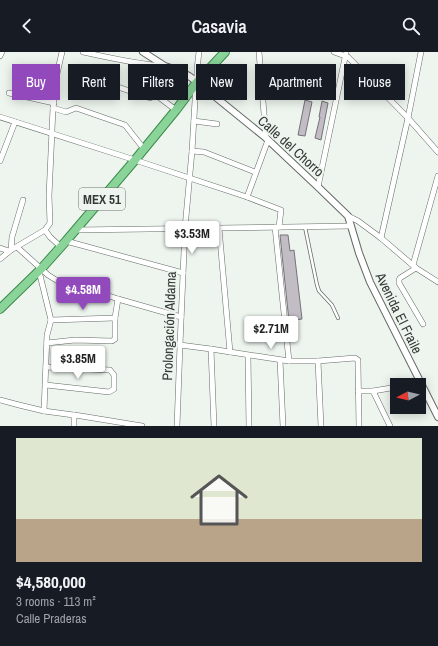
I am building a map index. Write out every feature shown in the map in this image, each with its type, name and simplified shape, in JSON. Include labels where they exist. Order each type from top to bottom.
[{"type":"main road","name":"MEX 51","points":[[214,64],[224,52]]},
{"type":"main road","name":"MEX 51","points":[[0,309],[64,244],[135,160],[196,84]]},
{"type":"street","points":[[0,56],[2,52]]},
{"type":"street","points":[[0,259],[10,251],[45,230],[50,223],[49,196],[52,133],[57,74],[62,52]]},
{"type":"street","points":[[83,52],[141,64]]},
{"type":"street","points":[[143,52],[162,64]]},
{"type":"street","name":"Prolongación Aldama","points":[[198,64],[199,52]]},
{"type":"street","points":[[247,197],[267,139],[259,52]]},
{"type":"street","points":[[334,52],[348,54],[438,152]]},
{"type":"street","points":[[381,238],[421,52]]},
{"type":"street","points":[[318,187],[348,54]]},
{"type":"street","name":"Calle del Chorro","points":[[188,75],[196,82]]},
{"type":"street","points":[[120,88],[150,98],[156,95],[176,110]]},
{"type":"street","points":[[9,93],[54,105],[66,112],[76,108],[125,125],[144,149]]},
{"type":"street","name":"Prolongación Aldama","points":[[177,426],[185,228],[196,96]]},
{"type":"street","name":"Calle del Chorro","points":[[218,100],[267,139],[348,216]]},
{"type":"street","points":[[0,117],[247,197],[281,210],[277,227],[289,361]]},
{"type":"street","points":[[194,121],[217,124]]},
{"type":"street","points":[[0,161],[15,122]]},
{"type":"street","points":[[192,151],[204,152],[255,172]]},
{"type":"street","points":[[423,324],[399,283],[399,280],[414,267],[438,176]]},
{"type":"street","points":[[10,251],[12,237],[23,200]]},
{"type":"street","points":[[348,216],[358,221],[381,238],[414,267],[438,282]]},
{"type":"street","name":"Avenida El Fraile","points":[[348,216],[370,282],[418,378]]},
{"type":"street","points":[[76,230],[351,226]]},
{"type":"street","points":[[218,228],[230,352]]},
{"type":"street","points":[[45,230],[50,237],[64,244],[183,273]]},
{"type":"street","points":[[17,247],[40,270],[56,280],[181,317]]},
{"type":"street","points":[[0,248],[10,251]]},
{"type":"street","points":[[40,270],[51,320],[47,335],[44,410]]},
{"type":"street","points":[[47,343],[75,340],[112,341],[115,339],[115,318],[118,299]]},
{"type":"street","points":[[51,320],[115,318]]},
{"type":"street","points":[[180,345],[289,361],[318,361],[355,358],[358,360],[359,426]]},
{"type":"street","points":[[211,349],[214,426]]},
{"type":"street","points":[[248,356],[249,426]]},
{"type":"street","points":[[280,360],[283,426]]},
{"type":"street","points":[[318,361],[321,426]]},
{"type":"street","points":[[46,367],[110,370],[114,375],[114,389],[109,392],[46,385]]},
{"type":"street","points":[[358,391],[373,391],[390,388]]},
{"type":"street","points":[[373,391],[390,426]]},
{"type":"street","name":"Avenida El Fraile","points":[[426,394],[438,417]]},
{"type":"street","points":[[0,400],[18,405],[122,425],[142,426]]},
{"type":"street","points":[[74,415],[74,426]]},
{"type":"lane","points":[[305,227],[319,291],[332,305],[338,318]]},
{"type":"building","points":[[305,100],[312,102],[305,136],[298,135]]},
{"type":"building","points":[[322,101],[328,103],[321,140],[315,138]]},
{"type":"building","points":[[280,235],[288,235],[290,251],[294,250],[302,319],[289,321]]}]
